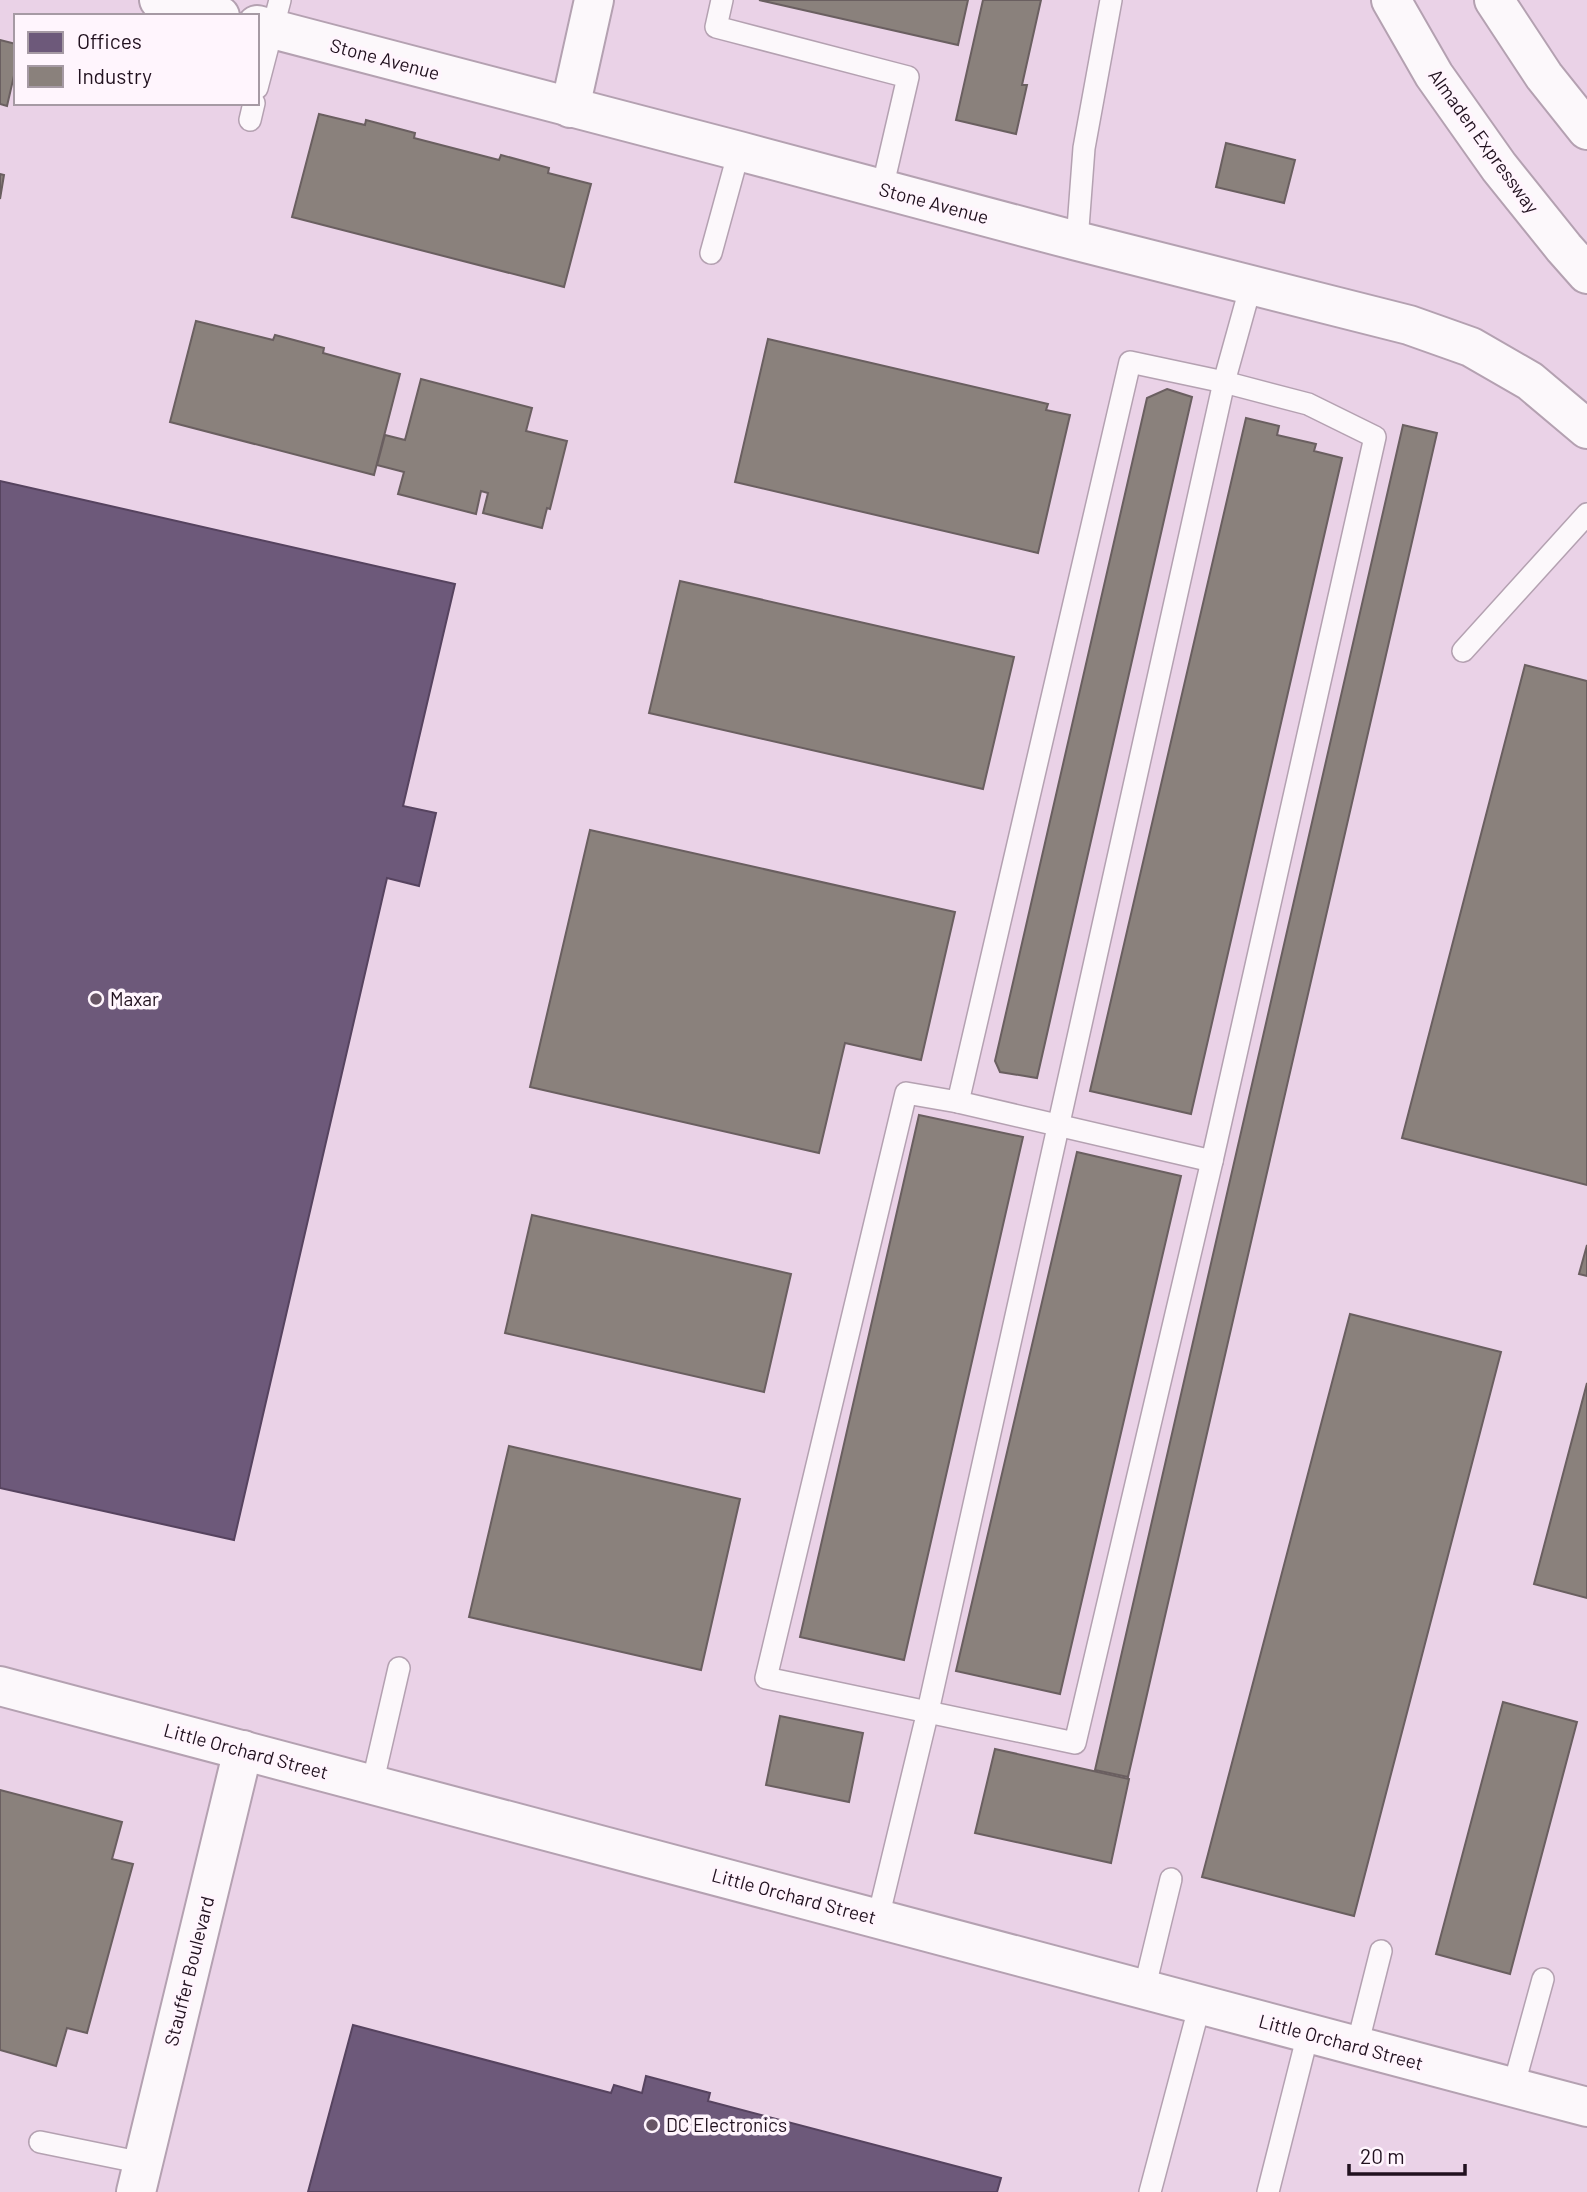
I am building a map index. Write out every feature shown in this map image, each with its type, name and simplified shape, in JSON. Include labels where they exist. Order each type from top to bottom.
[{"type":"street","points":[[159,0],[212,14]]},
{"type":"street","points":[[570,108],[594,0]]},
{"type":"street","name":"Almaden Expressway","points":[[1391,0],[1434,75],[1492,156],[1587,274]]},
{"type":"street","points":[[1494,0],[1544,76],[1587,130]]},
{"type":"street","name":"Stone Avenue","points":[[269,18],[570,108],[739,150],[1077,242],[1409,325],[1471,346],[1530,381],[1587,429]]},
{"type":"street","name":"Little Orchard Street","points":[[0,1686],[1587,2107]]},
{"type":"street","name":"Stauffer Boulevard","points":[[139,2178],[243,1750]]},
{"type":"lane","points":[[722,0],[716,27],[908,77],[882,189]]},
{"type":"lane","points":[[1077,242],[1084,148],[1111,0]]},
{"type":"lane","points":[[259,76],[269,18]]},
{"type":"lane","points":[[711,253],[739,150]]},
{"type":"lane","points":[[878,1918],[928,1711],[1224,382],[1251,285]]},
{"type":"lane","points":[[958,1102],[1130,362],[1224,382],[1308,404],[1376,437],[1212,1161],[1075,1743],[766,1678],[906,1093],[1058,1124],[1212,1161]]},
{"type":"lane","points":[[1463,651],[1587,514]]},
{"type":"lane","points":[[372,1785],[399,1668]]},
{"type":"lane","points":[[1144,1990],[1171,1880]]},
{"type":"lane","points":[[1357,2046],[1381,1951]]},
{"type":"lane","points":[[1513,2088],[1543,1979]]},
{"type":"lane","points":[[1150,2192],[1200,2004]]},
{"type":"lane","points":[[1268,2192],[1308,2034]]},
{"type":"lane","points":[[40,2142],[139,2178]]},
{"type":"building: Offices","points":[[0,481],[455,584],[403,806],[436,813],[419,886],[387,878],[234,1540],[0,1488]]},
{"type":"building: Offices","points":[[353,2025],[611,2093],[614,2085],[642,2093],[646,2076],[710,2093],[708,2101],[1001,2178],[997,2192],[308,2192]]},
{"type":"building: Industry","points":[[759,0],[968,0],[958,45]]},
{"type":"building: Industry","points":[[983,0],[1041,0],[1022,85],[1027,85],[1016,134],[956,120]]},
{"type":"building: Industry","points":[[0,40],[14,44],[14,76],[7,106],[0,104]]},
{"type":"building: Industry","points":[[319,114],[365,125],[366,120],[415,133],[414,138],[499,160],[501,155],[549,168],[548,173],[591,184],[564,287],[292,217]]},
{"type":"building: Industry","points":[[1226,143],[1295,160],[1284,203],[1216,187]]},
{"type":"building: Industry","points":[[0,174],[4,175],[0,199]]},
{"type":"building: Industry","points":[[196,321],[273,340],[275,335],[324,348],[323,353],[400,374],[374,475],[170,422]]},
{"type":"building: Industry","points":[[768,339],[1048,404],[1046,410],[1070,415],[1038,553],[735,482]]},
{"type":"building: Industry","points":[[421,379],[532,408],[526,431],[567,441],[550,509],[547,508],[542,528],[483,513],[488,493],[481,491],[476,514],[398,494],[404,472],[377,465],[385,435],[405,440]]},
{"type":"building: Industry","points":[[1167,389],[1192,397],[1037,1078],[1000,1072],[995,1061],[1147,398]]},
{"type":"building: Industry","points":[[1246,418],[1279,426],[1277,435],[1316,444],[1314,451],[1342,458],[1191,1114],[1090,1091]]},
{"type":"building: Industry","points":[[1403,425],[1437,433],[1128,1777],[1095,1770]]},
{"type":"building: Industry","points":[[680,581],[1014,657],[983,789],[649,713]]},
{"type":"building: Industry","points":[[1525,665],[1587,681],[1587,1185],[1402,1138]]},
{"type":"building: Industry","points":[[590,830],[955,912],[921,1060],[845,1043],[819,1153],[530,1087]]},
{"type":"building: Industry","points":[[919,1115],[1023,1137],[904,1660],[800,1637]]},
{"type":"building: Industry","points":[[1077,1152],[1181,1176],[1060,1694],[956,1671]]},
{"type":"building: Industry","points":[[532,1215],[791,1274],[764,1392],[505,1333]]},
{"type":"building: Industry","points":[[1587,1245],[1587,1276],[1579,1274]]},
{"type":"building: Industry","points":[[1350,1314],[1501,1352],[1354,1916],[1202,1877]]},
{"type":"building: Industry","points":[[1587,1383],[1587,1598],[1534,1584]]},
{"type":"building: Industry","points":[[509,1446],[740,1499],[701,1670],[469,1617]]},
{"type":"building: Industry","points":[[1503,1702],[1577,1722],[1510,1974],[1436,1954]]},
{"type":"building: Industry","points":[[780,1716],[863,1733],[849,1802],[766,1785]]},
{"type":"building: Industry","points":[[995,1749],[1129,1779],[1111,1863],[975,1833]]},
{"type":"building: Industry","points":[[0,1790],[122,1822],[112,1859],[133,1864],[87,2033],[67,2028],[56,2066],[0,2050]]},
{"type":"place","name":"Maxar","points":[[96,999]]},
{"type":"place","name":"DC Electronics","points":[[652,2125]]}]
